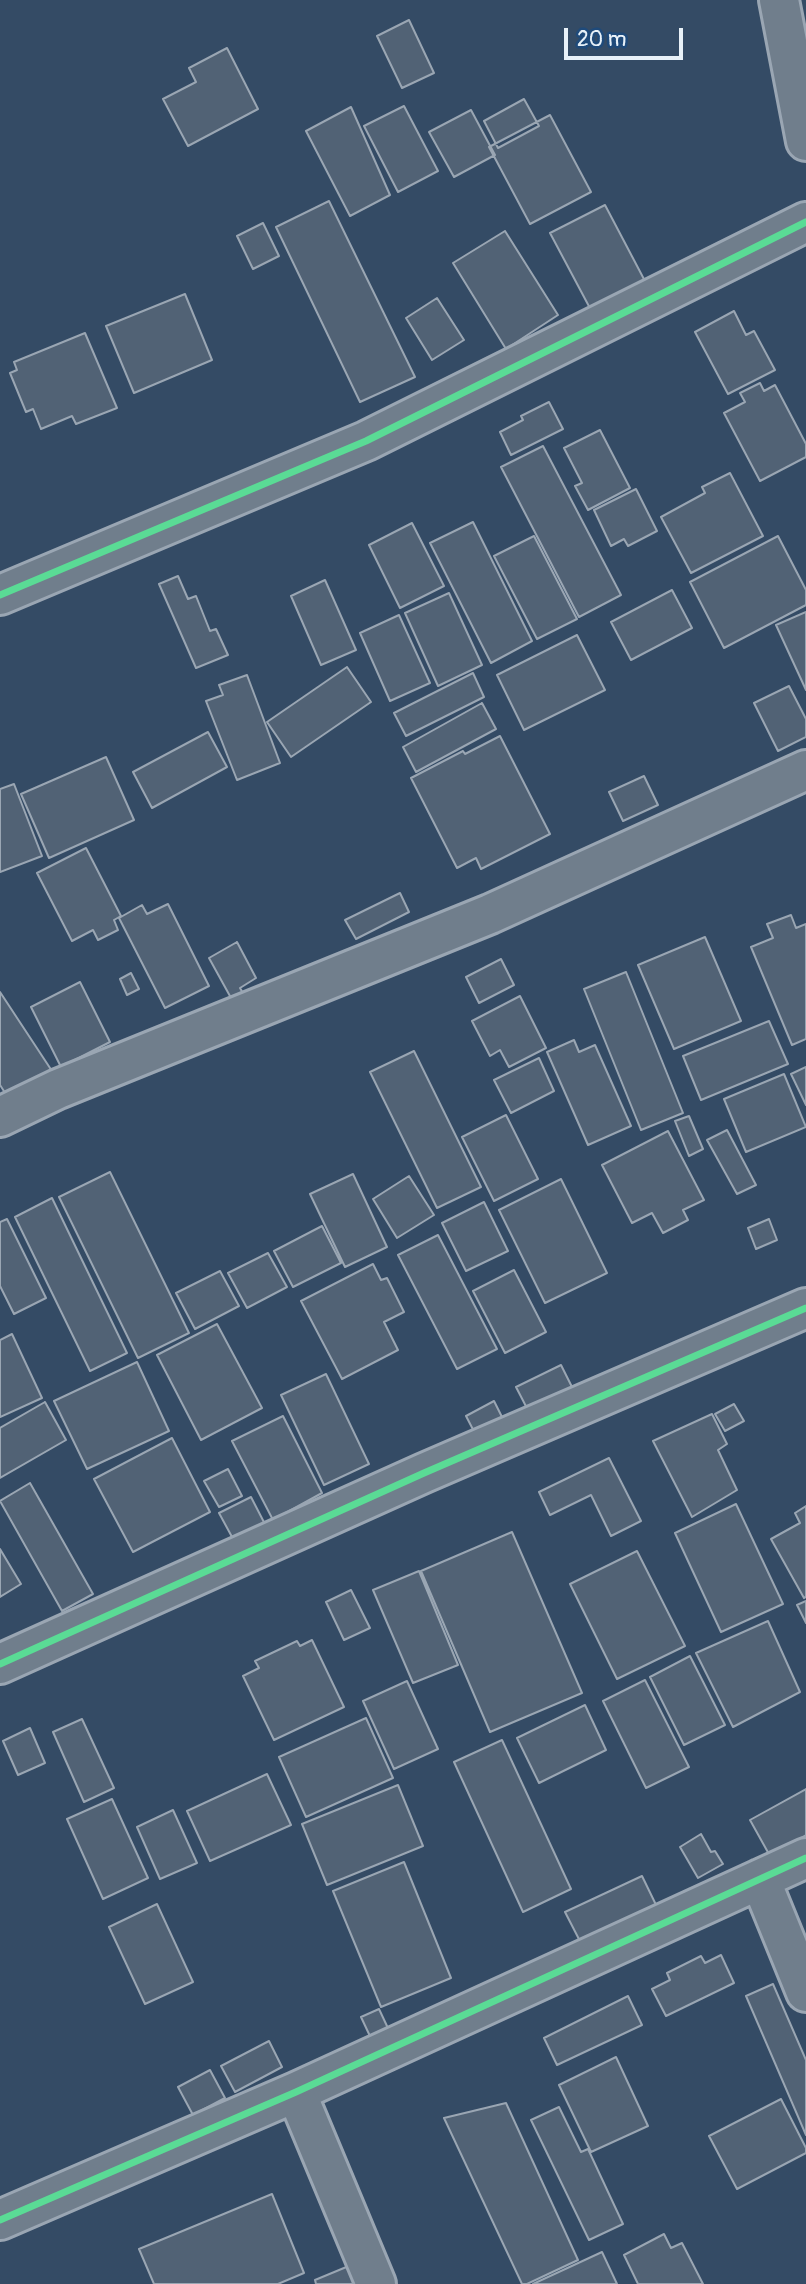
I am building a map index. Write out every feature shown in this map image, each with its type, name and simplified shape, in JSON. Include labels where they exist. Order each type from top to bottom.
[{"type":"street","points":[[779,0],[806,141]]},
{"type":"street","points":[[0,595],[366,441],[806,222]]},
{"type":"street","points":[[0,1117],[58,1089],[490,914],[806,771]]},
{"type":"street","points":[[0,1664],[424,1473],[806,1308]]},
{"type":"street","points":[[0,2220],[296,2092],[806,1858]]},
{"type":"street","points":[[760,1879],[806,1992]]},
{"type":"street","points":[[296,2092],[376,2284]]},
{"type":"building","points":[[409,20],[434,73],[402,88],[377,36]]},
{"type":"building","points":[[227,48],[258,109],[188,146],[163,99],[196,82],[189,68]]},
{"type":"building","points":[[524,99],[539,126],[498,148],[484,121]]},
{"type":"building","points":[[404,106],[438,171],[398,192],[364,126]]},
{"type":"building","points":[[351,107],[390,195],[350,216],[306,131]]},
{"type":"building","points":[[471,110],[495,155],[454,177],[429,132]]},
{"type":"building","points":[[550,115],[591,192],[530,224],[489,147]]},
{"type":"building","points":[[329,201],[415,377],[360,402],[276,227]]},
{"type":"building","points":[[605,205],[646,283],[592,312],[550,233]]},
{"type":"building","points":[[263,223],[279,256],[253,269],[237,236]]},
{"type":"building","points":[[505,231],[558,315],[506,349],[453,263]]},
{"type":"building","points":[[185,294],[212,360],[134,393],[106,326]]},
{"type":"building","points":[[437,298],[464,340],[432,360],[406,318]]},
{"type":"building","points":[[734,311],[746,335],[754,331],[775,370],[728,394],[695,332]]},
{"type":"building","points":[[85,333],[117,408],[76,424],[72,416],[41,429],[33,409],[26,412],[10,373],[17,370],[14,362]]},
{"type":"building","points":[[760,383],[764,391],[775,385],[806,444],[806,457],[760,481],[724,413],[745,402],[740,393]]},
{"type":"building","points":[[549,402],[563,429],[511,455],[500,432],[523,420],[521,416]]},
{"type":"building","points":[[600,430],[630,488],[588,510],[575,486],[582,483],[564,448]]},
{"type":"building","points":[[543,446],[621,595],[579,617],[501,467]]},
{"type":"building","points":[[730,473],[763,536],[691,573],[661,517],[705,493],[702,487]]},
{"type":"building","points":[[636,489],[657,531],[628,546],[624,539],[611,546],[594,510]]},
{"type":"building","points":[[473,522],[532,641],[491,663],[430,543]]},
{"type":"building","points":[[412,523],[444,586],[400,608],[369,545]]},
{"type":"building","points":[[534,536],[577,619],[537,639],[494,556]]},
{"type":"building","points":[[778,536],[806,590],[806,605],[724,648],[690,582]]},
{"type":"building","points":[[178,576],[188,599],[196,596],[210,631],[216,629],[228,655],[196,668],[159,584]]},
{"type":"building","points":[[325,580],[356,650],[321,665],[291,596]]},
{"type":"building","points":[[672,590],[692,628],[631,660],[611,622]]},
{"type":"building","points":[[449,593],[482,665],[438,686],[405,613]]},
{"type":"building","points":[[806,612],[806,690],[776,625]]},
{"type":"building","points":[[399,615],[430,683],[390,701],[360,633]]},
{"type":"building","points":[[577,635],[605,690],[524,730],[497,675]]},
{"type":"building","points":[[347,667],[371,702],[291,757],[267,722]]},
{"type":"building","points":[[473,673],[484,697],[406,736],[394,713]]},
{"type":"building","points":[[247,675],[280,763],[237,780],[206,701],[223,695],[219,685]]},
{"type":"building","points":[[789,686],[806,719],[806,737],[778,751],[754,703]]},
{"type":"building","points":[[482,703],[496,729],[416,772],[403,747]]},
{"type":"building","points":[[208,732],[227,767],[152,808],[133,772]]},
{"type":"building","points":[[500,736],[550,834],[481,869],[476,858],[457,868],[411,778],[463,751],[465,754]]},
{"type":"building","points":[[106,757],[134,820],[49,858],[21,794]]},
{"type":"building","points":[[644,776],[658,805],[623,821],[609,792]]},
{"type":"building","points":[[14,784],[42,856],[0,872],[0,789]]},
{"type":"building","points":[[86,848],[121,916],[114,920],[118,930],[98,940],[93,930],[72,941],[37,873]]},
{"type":"building","points":[[400,893],[409,912],[356,939],[345,920]]},
{"type":"building","points":[[168,904],[209,986],[165,1008],[119,918],[142,905],[147,914]]},
{"type":"building","points":[[791,915],[796,928],[806,924],[806,1039],[792,1045],[751,947],[773,938],[767,924]]},
{"type":"building","points":[[705,937],[741,1021],[674,1049],[638,965]]},
{"type":"building","points":[[237,942],[256,978],[240,988],[247,1000],[236,1007],[209,958]]},
{"type":"building","points":[[501,959],[514,985],[479,1003],[466,977]]},
{"type":"building","points":[[626,972],[683,1113],[641,1130],[584,989]]},
{"type":"building","points":[[131,973],[139,989],[127,995],[120,979]]},
{"type":"building","points":[[80,982],[110,1042],[61,1067],[31,1007]]},
{"type":"building","points":[[0,992],[52,1071],[9,1099],[0,1085]]},
{"type":"building","points":[[520,996],[546,1048],[509,1067],[500,1050],[490,1056],[472,1021]]},
{"type":"building","points":[[769,1021],[788,1064],[701,1100],[683,1056]]},
{"type":"building","points":[[574,1040],[579,1052],[595,1045],[631,1126],[588,1145],[547,1052]]},
{"type":"building","points":[[414,1051],[481,1187],[437,1208],[370,1072]]},
{"type":"building","points":[[539,1058],[554,1091],[511,1113],[494,1080]]},
{"type":"building","points":[[806,1067],[806,1105],[791,1074]]},
{"type":"building","points":[[784,1074],[806,1127],[746,1152],[724,1099]]},
{"type":"building","points":[[506,1115],[538,1179],[494,1201],[462,1137]]},
{"type":"building","points":[[689,1116],[703,1149],[689,1156],[675,1121]]},
{"type":"building","points":[[727,1130],[756,1185],[737,1194],[707,1140]]},
{"type":"building","points":[[668,1131],[704,1200],[683,1210],[688,1220],[663,1233],[652,1213],[632,1223],[602,1165]]},
{"type":"building","points":[[110,1172],[189,1333],[138,1358],[59,1197]]},
{"type":"building","points":[[353,1174],[387,1247],[345,1267],[310,1194]]},
{"type":"building","points":[[409,1176],[434,1215],[397,1238],[373,1199]]},
{"type":"building","points":[[561,1179],[607,1273],[545,1303],[499,1210]]},
{"type":"building","points":[[52,1198],[127,1353],[90,1371],[15,1217]]},
{"type":"building","points":[[484,1202],[508,1251],[466,1271],[442,1223]]},
{"type":"building","points":[[7,1219],[46,1298],[14,1314],[0,1286],[0,1222]]},
{"type":"building","points":[[769,1219],[777,1240],[756,1249],[748,1228]]},
{"type":"building","points":[[322,1226],[341,1263],[293,1287],[274,1251]]},
{"type":"building","points":[[438,1235],[497,1349],[457,1369],[398,1255]]},
{"type":"building","points":[[268,1253],[287,1287],[247,1308],[228,1273]]},
{"type":"building","points":[[373,1264],[381,1280],[387,1278],[404,1312],[384,1322],[398,1350],[342,1379],[301,1301]]},
{"type":"building","points":[[514,1270],[546,1332],[505,1353],[473,1291]]},
{"type":"building","points":[[220,1271],[239,1306],[195,1329],[176,1293]]},
{"type":"building","points":[[217,1324],[262,1408],[201,1440],[157,1355]]},
{"type":"building","points":[[12,1334],[42,1398],[0,1417],[0,1340]]},
{"type":"building","points":[[137,1362],[169,1431],[87,1469],[54,1401]]},
{"type":"building","points":[[561,1365],[575,1393],[531,1416],[516,1387]]},
{"type":"building","points":[[326,1374],[369,1464],[324,1485],[281,1395]]},
{"type":"building","points":[[494,1401],[508,1429],[480,1443],[466,1416]]},
{"type":"building","points":[[45,1402],[66,1440],[0,1478],[0,1428]]},
{"type":"building","points":[[734,1404],[744,1421],[725,1431],[715,1414]]},
{"type":"building","points":[[712,1414],[727,1444],[718,1450],[737,1490],[692,1517],[653,1441]]},
{"type":"building","points":[[283,1416],[322,1493],[273,1520],[232,1441]]},
{"type":"building","points":[[172,1438],[210,1512],[133,1552],[94,1479]]},
{"type":"building","points":[[609,1458],[641,1521],[611,1536],[591,1495],[550,1515],[539,1492]]},
{"type":"building","points":[[228,1469],[242,1496],[219,1507],[204,1481]]},
{"type":"building","points":[[30,1483],[93,1594],[62,1611],[0,1501]]},
{"type":"building","points":[[251,1497],[269,1532],[238,1548],[219,1513]]},
{"type":"building","points":[[736,1504],[783,1604],[721,1632],[675,1533]]},
{"type":"building","points":[[806,1506],[804,1598],[771,1539],[800,1523],[795,1513]]},
{"type":"building","points":[[512,1532],[582,1693],[490,1732],[421,1571]]},
{"type":"building","points":[[0,1549],[21,1584],[0,1597]]},
{"type":"building","points":[[637,1551],[685,1646],[617,1679],[570,1584]]},
{"type":"building","points":[[419,1571],[458,1665],[413,1683],[373,1590]]},
{"type":"building","points":[[351,1590],[370,1628],[344,1640],[326,1602]]},
{"type":"building","points":[[806,1601],[806,1623],[797,1605]]},
{"type":"building","points":[[768,1621],[800,1692],[733,1727],[696,1653]]},
{"type":"building","points":[[312,1640],[344,1707],[274,1740],[243,1676],[259,1668],[255,1661],[297,1641],[300,1646]]},
{"type":"building","points":[[690,1656],[725,1725],[684,1745],[650,1677]]},
{"type":"building","points":[[645,1680],[689,1767],[646,1788],[603,1701]]},
{"type":"building","points":[[407,1681],[438,1749],[394,1769],[363,1701]]},
{"type":"building","points":[[585,1705],[606,1750],[539,1783],[517,1738]]},
{"type":"building","points":[[366,1718],[393,1778],[306,1817],[279,1757]]},
{"type":"building","points":[[82,1719],[114,1788],[84,1802],[53,1732]]},
{"type":"building","points":[[30,1728],[45,1763],[18,1775],[3,1741]]},
{"type":"building","points":[[502,1740],[571,1889],[523,1912],[454,1762]]},
{"type":"building","points":[[267,1774],[291,1825],[210,1861],[187,1811]]},
{"type":"building","points":[[398,1785],[423,1846],[327,1885],[302,1824]]},
{"type":"building","points":[[806,1789],[806,1835],[770,1856],[750,1820]]},
{"type":"building","points":[[112,1799],[148,1878],[103,1899],[67,1819]]},
{"type":"building","points":[[173,1810],[197,1863],[160,1879],[137,1827]]},
{"type":"building","points":[[701,1834],[711,1852],[715,1851],[723,1864],[698,1878],[680,1847]]},
{"type":"building","points":[[404,1862],[451,1978],[381,2007],[333,1891]]},
{"type":"building","points":[[642,1876],[659,1911],[583,1947],[565,1912]]},
{"type":"building","points":[[157,1904],[193,1982],[145,2004],[109,1927]]},
{"type":"building","points":[[721,1955],[734,1983],[666,2016],[652,1989],[670,1980],[667,1973],[701,1956],[705,1963]]},
{"type":"building","points":[[773,1984],[806,2060],[806,2135],[746,1996]]},
{"type":"building","points":[[628,1996],[642,2025],[557,2065],[544,2038]]},
{"type":"building","points":[[379,2009],[394,2041],[376,2049],[361,2017]]},
{"type":"building","points":[[269,2041],[282,2067],[235,2092],[221,2066]]},
{"type":"building","points":[[616,2057],[648,2126],[591,2152],[559,2085]]},
{"type":"building","points":[[210,2070],[225,2098],[193,2115],[178,2087]]},
{"type":"building","points":[[781,2099],[806,2148],[806,2153],[737,2189],[709,2136]]},
{"type":"building","points":[[506,2103],[578,2260],[527,2284],[522,2284],[444,2118]]},
{"type":"building","points":[[559,2107],[581,2152],[588,2149],[623,2224],[589,2240],[531,2120]]},
{"type":"building","points":[[272,2194],[304,2273],[278,2284],[154,2284],[139,2249]]},
{"type":"building","points":[[664,2234],[671,2248],[682,2243],[703,2284],[638,2284],[624,2255]]},
{"type":"building","points":[[602,2252],[617,2284],[533,2284]]},
{"type":"building","points":[[356,2263],[365,2284],[316,2284],[315,2280]]},
{"type":"cycle path","points":[[0,595],[366,441],[806,222]]},
{"type":"cycle path","points":[[0,1664],[424,1473],[806,1308]]},
{"type":"cycle path","points":[[0,2220],[296,2092],[806,1858]]}]
